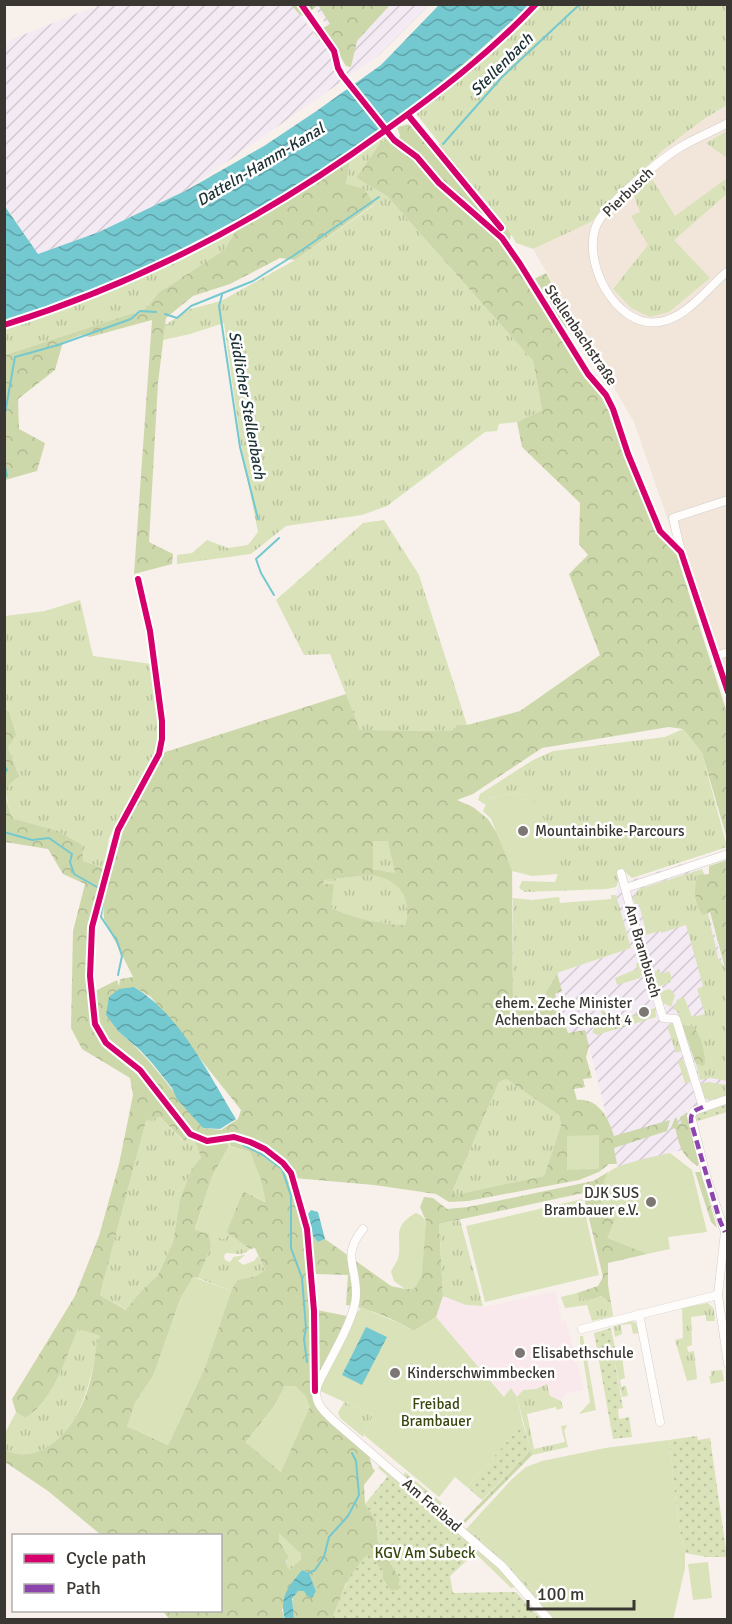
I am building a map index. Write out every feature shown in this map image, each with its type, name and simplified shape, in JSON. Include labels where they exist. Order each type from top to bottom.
[{"type":"street","name":"Pierbusch","points":[[728,123],[676,149],[635,183],[606,210],[599,220],[593,238],[593,247],[600,279],[609,296],[631,315],[648,322],[658,322],[678,315],[728,271]]},
{"type":"street","name":"Stellenbachstraße","points":[[388,134],[404,149],[417,157],[439,183],[502,238],[588,374],[606,395],[660,531],[681,552]]},
{"type":"street","name":"Stellenbachstraße","points":[[728,500],[673,518],[681,552],[728,692]]},
{"type":"street","points":[[716,656],[728,652]]},
{"type":"street","name":"Am Brambusch","points":[[703,1107],[676,1019],[663,1017],[626,888],[728,854]]},
{"type":"street","points":[[621,873],[626,888]]},
{"type":"street","points":[[728,1099],[694,1111],[691,1116],[720,1221],[726,1232],[718,1295],[728,1364]]},
{"type":"street","name":"Am Freibad","points":[[363,1229],[352,1247],[350,1256],[356,1288],[354,1308],[315,1391],[316,1401],[334,1421],[502,1566],[549,1620]]},
{"type":"street","points":[[582,1329],[718,1295]]},
{"type":"street","points":[[639,1314],[660,1422]]},
{"type":"shaded area","points":[[99,5],[291,5],[329,50],[337,77],[349,70],[341,46],[313,5],[429,5],[378,56],[187,190],[99,232],[38,254],[5,205],[4,44]]},
{"type":"shaded area","points":[[727,105],[727,691],[634,422],[533,249],[591,221],[663,150]]},
{"type":"shaded area","name":"ehem. Zeche Minister Achenbach Schacht 4","points":[[698,859],[698,875],[727,979],[728,1097],[686,1109],[694,1147],[617,1167],[614,1148],[666,1131],[614,1136],[608,1122],[585,1030],[569,1034],[555,994],[562,991],[557,973],[631,948],[616,895],[618,884]]},
{"type":"shaded area","name":"Elisabethschule","points":[[555,1291],[562,1321],[566,1320],[584,1390],[565,1394],[561,1401],[550,1396],[547,1384],[536,1389],[523,1390],[517,1397],[511,1388],[505,1397],[436,1317],[443,1296],[466,1305],[486,1307]]},
{"type":"green space","points":[[291,5],[318,5],[305,16],[300,15]]},
{"type":"green space","points":[[318,5],[390,5],[357,41],[351,67],[346,66],[337,51],[329,50],[314,33],[330,24]]},
{"type":"green space","points":[[529,5],[727,5],[727,105],[663,150],[591,222],[533,249],[516,243],[411,107],[491,41]]},
{"type":"green space","points":[[410,124],[428,146],[440,144],[511,234],[509,245],[530,281],[546,273],[572,319],[566,329],[611,413],[654,526],[676,553],[727,713],[728,842],[702,753],[683,729],[669,727],[542,748],[473,794],[457,800],[473,807],[488,819],[512,857],[513,1003],[523,1010],[539,1004],[557,973],[562,991],[555,994],[568,1033],[585,1030],[589,1046],[586,1057],[592,1078],[583,1079],[585,1087],[574,1089],[577,1100],[585,1100],[597,1106],[606,1117],[614,1136],[670,1120],[667,1131],[614,1148],[617,1164],[609,1164],[599,1172],[579,1180],[468,1201],[449,1202],[436,1194],[374,1185],[294,1178],[308,1214],[313,1236],[318,1242],[325,1239],[391,1286],[405,1289],[415,1288],[426,1221],[420,1207],[424,1197],[433,1198],[447,1209],[468,1207],[593,1181],[608,1172],[600,1217],[615,1219],[647,1254],[608,1263],[611,1303],[601,1296],[590,1300],[579,1298],[577,1293],[598,1286],[603,1277],[583,1193],[439,1224],[443,1296],[436,1317],[414,1331],[381,1315],[346,1305],[348,1275],[315,1274],[317,1310],[347,1316],[346,1326],[314,1387],[313,1402],[322,1415],[369,1455],[375,1471],[364,1485],[365,1503],[376,1520],[378,1541],[400,1579],[399,1590],[390,1590],[383,1579],[346,1583],[332,1619],[294,1619],[292,1604],[295,1594],[298,1591],[316,1591],[309,1573],[302,1570],[296,1577],[282,1610],[285,1619],[169,1619],[164,1612],[222,1612],[222,1534],[100,1534],[48,1491],[5,1462],[5,1449],[19,1454],[30,1454],[55,1442],[72,1423],[84,1400],[100,1336],[78,1329],[58,1378],[35,1411],[25,1418],[16,1412],[12,1399],[75,1296],[99,1236],[119,1164],[133,1095],[130,1078],[82,1049],[71,1028],[73,931],[85,884],[63,874],[48,849],[5,842],[4,792],[12,818],[58,831],[82,845],[83,861],[104,868],[159,754],[346,694],[360,730],[451,731],[457,725],[467,725],[520,711],[600,655],[569,574],[588,555],[579,544],[580,503],[522,447],[517,422],[542,410],[533,361],[387,196],[356,178],[381,142],[399,139],[397,127]],"holes":[[[373,841],[388,841],[395,873],[373,869]],[[370,875],[388,880],[405,897],[407,906],[405,925],[367,920],[331,908],[334,884],[322,884],[325,880]],[[103,904],[104,919],[133,977],[120,979],[119,986],[117,980],[97,990],[88,987],[90,926]],[[134,987],[151,997],[241,1110],[238,1119],[221,1130],[203,1128],[153,1066],[119,1032]],[[506,1079],[559,1115],[561,1125],[544,1176],[456,1195],[452,1192],[499,1082]],[[160,1117],[184,1141],[189,1137],[195,1142],[201,1157],[191,1170],[180,1199],[173,1242],[158,1275],[126,1310],[100,1295],[146,1121]],[[225,1134],[228,1137],[230,1146],[250,1152],[265,1202],[243,1191],[226,1232],[250,1249],[255,1248],[265,1270],[256,1276],[237,1280],[231,1291],[205,1367],[168,1445],[127,1426],[154,1374],[180,1300],[193,1277],[198,1278],[211,1247],[209,1234],[195,1229],[212,1177],[229,1146],[227,1139],[206,1140],[226,1136]],[[285,1386],[281,1472],[246,1442],[275,1405]],[[279,1533],[301,1554],[301,1559],[290,1570],[286,1561],[289,1557],[279,1541]]]},
{"type":"green space","points":[[377,131],[390,141],[381,143],[356,178],[387,196],[533,361],[542,410],[517,422],[499,424],[497,431],[485,432],[387,506],[362,515],[286,526],[251,554],[177,564],[177,555],[192,553],[207,540],[228,548],[248,545],[258,532],[241,446],[224,323],[163,340],[165,325],[190,309],[221,301],[295,260],[374,205],[346,184],[350,163],[239,226],[224,250],[158,293],[138,316],[133,313],[5,355],[4,321],[103,284],[198,241],[290,190]]},
{"type":"green space","points":[[727,131],[727,158],[706,143]]},
{"type":"green space","points":[[350,162],[346,184],[364,189],[374,204],[295,260],[280,258],[230,284],[193,296],[166,318],[158,383],[149,542],[173,554],[172,564],[134,574],[152,320],[90,337],[81,335],[63,342],[55,370],[18,399],[19,429],[45,443],[37,471],[5,480],[5,355],[133,313],[138,315],[158,293],[224,250],[239,226]]},
{"type":"green space","points":[[727,178],[727,194],[674,240],[710,278],[669,312],[650,317],[631,308],[613,289],[648,245],[631,216],[640,212],[633,193],[652,179],[675,216]]},
{"type":"green space","points":[[384,520],[419,575],[467,725],[457,725],[451,731],[360,730],[330,654],[304,655],[276,600],[363,523]]},
{"type":"green space","points":[[80,600],[93,656],[152,664],[160,722],[155,752],[109,838],[104,868],[83,861],[58,831],[12,818],[5,792],[5,789],[19,776],[8,747],[9,712],[5,709],[5,616],[45,611]]},
{"type":"green space","points":[[5,709],[9,712],[16,735],[8,747],[19,776],[5,789]]},
{"type":"green space","points":[[683,729],[702,753],[727,847],[632,878],[624,871],[618,873],[619,880],[616,887],[607,889],[525,892],[519,888],[522,881],[555,882],[558,874],[530,795],[512,793],[489,798],[486,805],[478,800],[480,794],[533,760],[553,751],[665,737]]},
{"type":"green space","name":"Mountainbike-Parcours","points":[[512,793],[530,795],[558,843],[558,874],[532,876],[512,871],[491,819],[483,811],[489,798]]},
{"type":"green space","points":[[373,840],[389,841],[395,873],[373,869]]},
{"type":"green space","points":[[728,860],[727,976],[710,912],[703,915],[698,906],[695,885],[698,875],[709,874],[709,866]]},
{"type":"green space","points":[[702,869],[706,878],[707,909],[718,958],[726,969],[727,976],[727,1081],[711,1078],[700,1080],[696,1064],[702,1066],[693,1026],[682,1025],[677,1011],[673,1009],[677,1000],[684,997],[692,1017],[705,1014],[697,989],[703,986],[686,925],[642,936],[641,934],[646,932],[639,904],[635,904],[633,898],[639,889]]},
{"type":"green space","points":[[370,875],[389,880],[401,890],[407,905],[405,925],[367,920],[331,908],[333,884],[321,884],[325,880]]},
{"type":"green space","points":[[611,895],[616,895],[631,948],[557,973],[539,1004],[523,1010],[513,1003],[513,898],[532,900],[559,897],[560,903],[611,899]]},
{"type":"green space","points":[[636,963],[641,964],[643,972],[640,978],[617,985],[615,978],[637,969]]},
{"type":"green space","points":[[659,969],[661,974],[669,971],[672,978],[669,983],[657,987],[653,973]]},
{"type":"green space","points":[[670,989],[675,995],[671,1007],[663,1003],[658,992]]},
{"type":"green space","points":[[655,1008],[656,1017],[597,1035],[592,1032],[594,1028],[605,1024],[601,1010],[604,1009],[608,1023]]},
{"type":"green space","points":[[670,1023],[674,1025],[681,1051],[676,1053],[668,1029]]},
{"type":"green space","points":[[682,1025],[693,1026],[698,1034],[704,1054],[705,1064],[702,1066],[696,1064]]},
{"type":"green space","points":[[683,1059],[689,1083],[685,1083],[678,1061]]},
{"type":"green space","points":[[506,1079],[559,1114],[561,1125],[544,1176],[456,1196],[452,1192],[499,1082]]},
{"type":"green space","points":[[708,1082],[727,1085],[727,1096],[709,1100],[704,1098],[700,1084]]},
{"type":"green space","points":[[727,1104],[727,1112],[695,1122],[694,1118],[697,1114]]},
{"type":"green space","points":[[687,1113],[698,1159],[701,1162],[697,1166],[682,1150],[675,1128],[670,1130],[675,1118],[678,1124],[681,1123],[680,1117]]},
{"type":"green space","points":[[160,1117],[183,1141],[189,1137],[195,1142],[201,1157],[191,1170],[180,1199],[173,1242],[158,1275],[142,1290],[127,1310],[100,1295],[146,1121]]},
{"type":"green space","points":[[599,1135],[599,1169],[567,1170],[567,1136]]},
{"type":"green space","points":[[229,1146],[250,1152],[261,1179],[266,1202],[243,1191],[224,1239],[195,1230],[212,1177]]},
{"type":"green space","name":"DJK SUS Brambauer e.V.","points":[[670,1153],[692,1170],[707,1232],[668,1237],[670,1249],[647,1254],[607,1238],[615,1219],[600,1217],[607,1174],[627,1164]]},
{"type":"green space","points":[[695,1172],[701,1172],[717,1228],[711,1222]]},
{"type":"green space","points":[[582,1199],[599,1275],[485,1302],[466,1226]]},
{"type":"green space","points":[[416,1213],[426,1221],[422,1275],[415,1288],[405,1289],[394,1281],[391,1272],[398,1259],[400,1228],[408,1218]]},
{"type":"green space","points":[[460,1220],[483,1306],[466,1305],[443,1296],[439,1224]]},
{"type":"green space","points":[[226,1232],[250,1249],[241,1254],[226,1253],[225,1260],[229,1262],[233,1257],[245,1255],[238,1261],[243,1265],[254,1261],[258,1256],[265,1270],[256,1276],[237,1280],[231,1291],[198,1278],[211,1247],[209,1234],[224,1239]]},
{"type":"green space","points":[[193,1277],[231,1291],[205,1367],[168,1445],[127,1426],[135,1402],[154,1374],[180,1300]]},
{"type":"green space","points":[[577,1293],[579,1298],[590,1300],[601,1296],[611,1303],[613,1316],[592,1321],[587,1305],[565,1308],[561,1297]]},
{"type":"green space","points":[[708,1303],[714,1309],[715,1321],[706,1321],[706,1315],[691,1317],[692,1345],[687,1347],[688,1352],[694,1351],[697,1379],[687,1381],[675,1340],[683,1338],[682,1308]]},
{"type":"green space","name":"Freibad Brambauer","points":[[361,1307],[414,1331],[436,1317],[504,1397],[511,1388],[517,1397],[523,1424],[467,1487],[455,1477],[439,1497],[364,1435],[373,1415],[318,1390]]},
{"type":"green space","points":[[632,1321],[636,1323],[639,1333],[633,1334],[631,1324],[621,1325],[622,1334],[615,1337],[613,1327]]},
{"type":"green space","points":[[611,1328],[615,1348],[611,1350],[612,1358],[614,1358],[623,1408],[618,1409],[619,1419],[629,1417],[632,1437],[613,1439],[594,1333]]},
{"type":"green space","points":[[78,1329],[100,1336],[86,1392],[77,1414],[63,1434],[44,1449],[30,1454],[10,1452],[5,1449],[5,1433],[16,1412],[25,1418],[44,1401],[58,1378]]},
{"type":"green space","points":[[580,1336],[583,1336],[596,1410],[579,1414],[590,1402]]},
{"type":"green space","points":[[622,1357],[625,1378],[620,1380],[621,1387],[626,1386],[628,1396],[622,1397],[614,1358]]},
{"type":"green space","points":[[722,1370],[724,1381],[711,1384],[709,1376],[711,1376],[711,1371]]},
{"type":"green space","points":[[547,1384],[550,1396],[561,1401],[563,1408],[557,1410],[556,1407],[527,1414],[534,1449],[565,1442],[561,1426],[567,1425],[564,1431],[568,1447],[532,1455],[517,1397],[523,1390],[536,1389]]},
{"type":"green space","points":[[285,1386],[295,1386],[306,1396],[310,1407],[281,1472],[246,1442],[275,1405]]},
{"type":"green space","points":[[344,1402],[373,1415],[363,1437],[340,1418],[338,1413]]},
{"type":"green space","points":[[523,1424],[531,1450],[482,1500],[467,1487]]},
{"type":"green space","points":[[697,1436],[698,1440],[710,1438],[727,1557],[707,1557],[685,1553],[678,1521],[669,1440]]},
{"type":"green space","points":[[669,1440],[678,1521],[685,1553],[685,1568],[673,1620],[557,1619],[528,1584],[468,1527],[526,1467],[542,1461],[605,1448]]},
{"type":"green space","points":[[531,1450],[532,1455],[465,1523],[463,1521]]},
{"type":"green space","points":[[380,1465],[443,1518],[441,1521],[378,1468]]},
{"type":"green space","points":[[405,1472],[442,1503],[438,1507],[403,1477]]},
{"type":"green space","name":"KGV Am Subeck","points":[[388,1476],[476,1552],[450,1576],[453,1593],[516,1592],[541,1619],[332,1619],[350,1577],[367,1555],[376,1560],[383,1570],[383,1579],[390,1590],[399,1590],[400,1579],[378,1541],[376,1520],[365,1504]]},
{"type":"green space","points":[[446,1521],[503,1571],[516,1587],[511,1588],[444,1523]]},
{"type":"green space","points":[[468,1527],[528,1584],[557,1619],[553,1619],[516,1577],[465,1530]]},
{"type":"green space","points":[[279,1532],[301,1554],[301,1559],[290,1571],[287,1564],[289,1557],[279,1541]]},
{"type":"green space","points":[[708,1562],[712,1598],[693,1600],[688,1564]]},
{"type":"water","name":"Datteln-Hamm-Kanal","points":[[439,5],[529,5],[443,81],[352,150],[304,182],[205,239],[153,264],[5,321],[4,205],[38,254],[99,232],[187,190],[264,146],[315,112],[381,65]]},
{"type":"water","points":[[134,987],[151,999],[180,1029],[236,1119],[220,1129],[203,1128],[177,1099],[172,1088],[152,1063],[119,1032],[106,1015],[109,997],[119,989]]},
{"type":"water","points":[[311,1210],[318,1212],[325,1239],[318,1242],[313,1236],[308,1214]]},
{"type":"water","points":[[366,1327],[387,1337],[362,1385],[342,1375]]},
{"type":"water","points":[[302,1570],[309,1573],[316,1591],[312,1598],[304,1591],[298,1591],[292,1599],[294,1619],[285,1619],[284,1598]]},
{"type":"pier","points":[[351,83],[386,128],[383,130],[348,86]]},
{"type":"waterway","name":"Stellenbach","points":[[443,144],[502,77],[580,4]]},
{"type":"waterway","name":"Stellenbach","points":[[165,314],[177,318],[191,306],[253,281],[379,197]]},
{"type":"waterway","name":"Südlicher Stellenbach","points":[[222,295],[219,306],[240,447],[258,519]]},
{"type":"waterway","points":[[4,419],[15,357],[58,345],[131,319],[140,311],[156,312]]},
{"type":"waterway","points":[[4,462],[7,476],[4,476]]},
{"type":"waterway","name":"Südlicher Stellenbach","points":[[274,595],[256,559],[279,538]]},
{"type":"waterway","points":[[4,765],[7,770],[4,774]]},
{"type":"waterway","points":[[4,832],[32,840],[49,838],[72,854],[70,862],[74,874],[104,891],[101,917],[117,941],[122,956],[118,975]]},
{"type":"waterway","points":[[243,1145],[263,1155],[282,1169],[291,1196],[291,1248],[302,1278],[307,1362]]},
{"type":"waterway","points":[[309,1573],[315,1570],[324,1557],[329,1537],[348,1516],[359,1495],[356,1461],[352,1453]]},
{"type":"marked path","points":[[703,1107],[694,1112],[691,1122],[725,1232]]},
{"type":"cycle path","points":[[301,4],[334,51],[342,75],[394,140],[417,157],[439,183],[502,238],[588,374],[606,395],[660,531],[681,552],[728,692]]},
{"type":"cycle path","points":[[4,325],[105,289],[154,267],[202,244],[295,191],[340,162],[443,87],[482,56],[536,4]]},
{"type":"cycle path","points":[[408,115],[501,228]]},
{"type":"cycle path","points":[[138,579],[150,631],[162,721],[162,739],[159,754],[118,830],[92,927],[90,976],[95,1024],[106,1043],[140,1070],[190,1134],[207,1141],[234,1137],[250,1142],[265,1149],[283,1163],[291,1173],[307,1229],[314,1311],[315,1391]]},
{"type":"place","name":"Mountainbike-Parcours","points":[[523,831]]},
{"type":"place","name":"ehem. Zeche Minister Achenbach Schacht 4","points":[[644,1012]]},
{"type":"place","name":"DJK SUS Brambauer e.V.","points":[[651,1202]]},
{"type":"place","name":"Elisabethschule","points":[[520,1353]]},
{"type":"place","name":"Kinderschwimmbecken","points":[[395,1373]]}]
